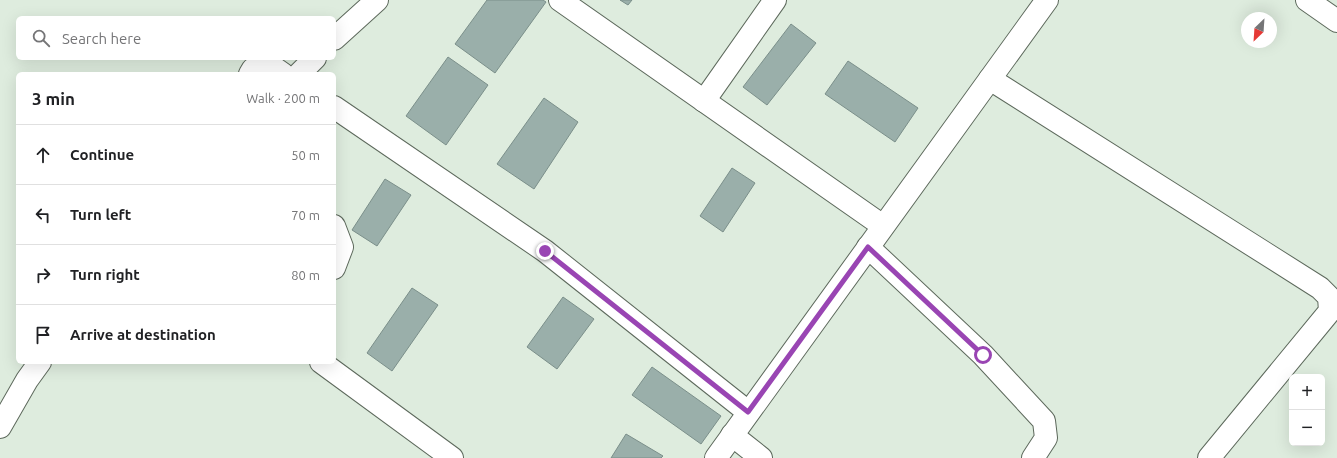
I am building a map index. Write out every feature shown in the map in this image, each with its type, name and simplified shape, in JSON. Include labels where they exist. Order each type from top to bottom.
[{"type":"street","points":[[336,37],[377,0]]},
{"type":"street","points":[[560,0],[883,226]]},
{"type":"street","points":[[704,101],[775,0]]},
{"type":"street","points":[[716,458],[1047,0]]},
{"type":"street","points":[[1307,0],[1337,21]]},
{"type":"street","points":[[301,72],[313,60]]},
{"type":"street","points":[[251,72],[253,69],[266,62],[280,72]]},
{"type":"street","points":[[990,79],[1320,288],[1329,296],[1330,311],[1209,458]]},
{"type":"street","points":[[336,108],[545,251],[748,412]]},
{"type":"street","points":[[336,231],[342,247],[336,263]]},
{"type":"street","points":[[868,247],[983,355],[1044,421],[1046,438],[1033,458]]},
{"type":"street","points":[[0,427],[27,380],[39,364]]},
{"type":"street","points":[[324,364],[452,458]]},
{"type":"street","points":[[732,435],[761,458]]},
{"type":"building","points":[[487,0],[543,0],[546,2],[495,73],[455,44]]},
{"type":"building","points":[[620,0],[632,0],[628,5]]},
{"type":"building","points":[[791,24],[816,43],[767,105],[743,87]]},
{"type":"building","points":[[448,57],[488,85],[446,145],[406,116]]},
{"type":"building","points":[[848,61],[918,108],[895,142],[825,94]]},
{"type":"building","points":[[544,98],[578,122],[534,189],[497,164]]},
{"type":"building","points":[[732,168],[755,183],[723,232],[700,216]]},
{"type":"building","points":[[385,179],[411,195],[377,246],[352,230]]},
{"type":"building","points":[[412,288],[438,305],[392,371],[367,353]]},
{"type":"building","points":[[563,297],[594,319],[557,369],[527,347]]},
{"type":"building","points":[[652,367],[721,416],[701,444],[632,395]]},
{"type":"building","points":[[626,434],[663,456],[661,458],[611,458]]},
{"type":"route","points":[[545,251],[748,412],[868,247],[983,355]]}]
